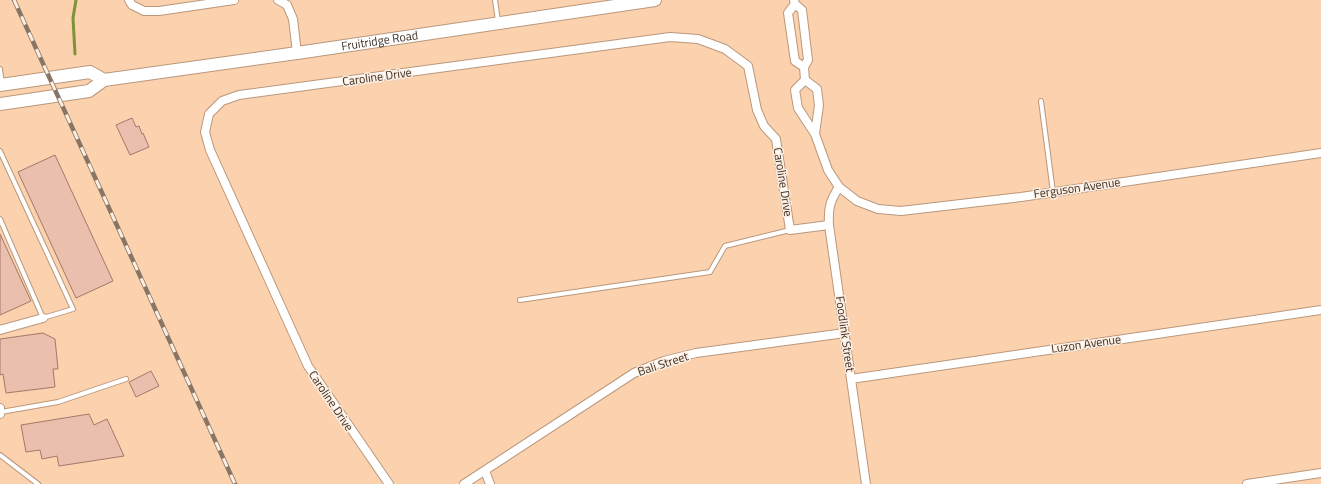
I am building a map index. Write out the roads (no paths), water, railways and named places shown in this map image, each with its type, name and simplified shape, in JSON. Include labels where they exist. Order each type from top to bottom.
[{"type":"main road","name":"Fruitridge Road","points":[[0,104],[89,91],[104,80],[655,0]]},
{"type":"main road","points":[[1,85],[90,72],[104,80]]},
{"type":"street","points":[[129,0],[132,4],[144,11],[159,11],[234,0]]},
{"type":"street","points":[[278,0],[287,5],[293,20],[297,53]]},
{"type":"street","points":[[804,67],[795,61],[788,13],[795,2],[802,10],[808,60],[804,67],[805,80],[796,90],[798,108],[815,134]]},
{"type":"street","name":"Caroline Drive","points":[[389,484],[308,366],[210,150],[205,132],[209,114],[222,101],[239,95],[670,37],[698,39],[725,49],[748,66],[757,110],[764,126],[776,139],[790,230],[829,225]]},
{"type":"street","points":[[805,80],[817,89],[819,105],[815,134]]},
{"type":"street","name":"Ferguson Avenue","points":[[815,134],[828,170],[839,186],[857,201],[864,204],[878,209],[901,211],[1053,192],[1321,152]]},
{"type":"street","name":"Foodlink Street","points":[[839,186],[832,198],[828,211],[829,225],[866,484]]},
{"type":"street","name":"Luzon Avenue","points":[[851,379],[1321,310]]},
{"type":"street","points":[[0,330],[43,318]]},
{"type":"street","name":"Bali Street","points":[[464,484],[634,373],[664,361],[696,353],[845,333]]},
{"type":"street","points":[[485,471],[490,484]]},
{"type":"street","points":[[1247,484],[1321,473]]},
{"type":"lane","points":[[495,0],[498,23]]},
{"type":"lane","points":[[0,70],[1,85]]},
{"type":"lane","points":[[1041,101],[1053,192]]},
{"type":"lane","points":[[0,151],[73,309],[43,318],[0,219]]},
{"type":"lane","points":[[520,300],[710,272],[724,246],[790,230]]},
{"type":"lane","points":[[0,411],[58,402],[126,378]]},
{"type":"lane","points":[[0,455],[38,484]]},
{"type":"waterway","points":[[75,54],[73,18],[76,0]]},
{"type":"railway","points":[[14,0],[235,484]]}]
